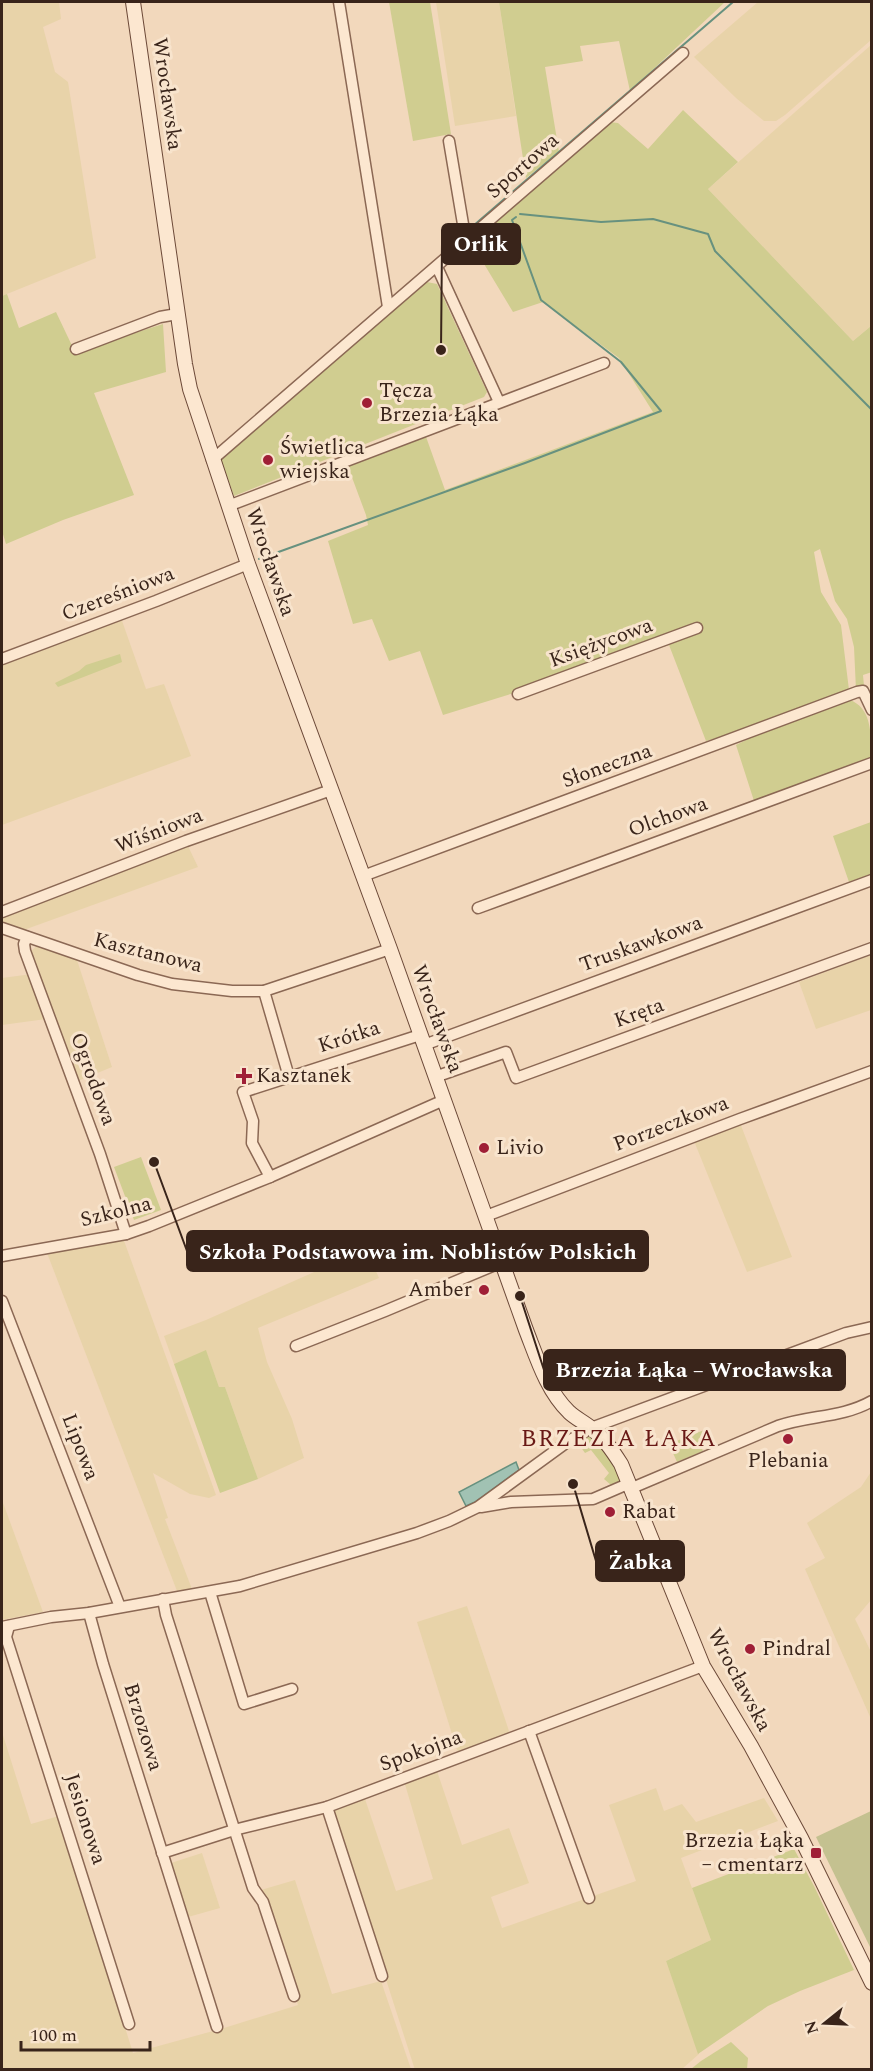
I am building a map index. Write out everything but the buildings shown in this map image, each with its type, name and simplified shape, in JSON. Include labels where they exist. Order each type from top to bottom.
[{"type":"street","name":"Wrocławska","points":[[133,2],[177,314],[190,389],[248,564],[390,949],[526,1330],[546,1379],[570,1413],[591,1428],[611,1447],[631,1486],[703,1666],[751,1746],[801,1838],[872,1983]]},
{"type":"street","points":[[339,2],[388,308]]},
{"type":"street","name":"Sportowa","points":[[212,460],[683,53]]},
{"type":"street","points":[[449,141],[464,230],[470,238]]},
{"type":"street","points":[[437,267],[499,402]]},
{"type":"street","points":[[76,349],[160,317],[177,314]]},
{"type":"street","points":[[228,506],[604,363]]},
{"type":"street","name":"Czereśniowa","points":[[2,659],[248,564]]},
{"type":"street","name":"Księżycowa","points":[[518,694],[697,628]]},
{"type":"street","name":"Słoneczna","points":[[363,876],[863,691],[872,710]]},
{"type":"street","name":"Olchowa","points":[[478,908],[872,764]]},
{"type":"street","name":"Wiśniowa","points":[[2,912],[195,838],[331,790]]},
{"type":"street","name":"Truskawkowa","points":[[422,1040],[872,880]]},
{"type":"street","name":"Kasztanowa","points":[[2,928],[97,962],[172,984],[232,991],[264,991],[390,949]]},
{"type":"street","name":"Ogrodowa","points":[[27,938],[24,944],[25,951],[100,1154],[126,1234]]},
{"type":"street","name":"Kręta","points":[[435,1077],[506,1052],[516,1078],[872,948]]},
{"type":"street","points":[[264,991],[289,1077]]},
{"type":"street","name":"Krótka","points":[[270,1177],[252,1143],[253,1121],[243,1092],[422,1040]]},
{"type":"street","name":"Porzeczkowa","points":[[486,1216],[872,1071]]},
{"type":"street","name":"Szkolna","points":[[2,1256],[126,1234],[183,1214],[444,1100]]},
{"type":"street","points":[[296,1346],[502,1262]]},
{"type":"street","name":"Lipowa","points":[[2,1301],[120,1607]]},
{"type":"street","points":[[5,1626],[240,1586],[417,1533],[478,1507],[570,1440],[591,1428],[846,1332],[872,1327]]},
{"type":"street","points":[[478,1507],[593,1499],[631,1486],[778,1426],[797,1420],[842,1414],[872,1401]]},
{"type":"street","points":[[210,1592],[244,1704],[292,1689]]},
{"type":"street","points":[[164,1599],[166,1615],[234,1830],[253,1888],[263,1902],[294,1996]]},
{"type":"street","name":"Brzozowa","points":[[89,1612],[103,1664],[217,2026]]},
{"type":"street","name":"Jesionowa","points":[[5,1626],[6,1637],[129,2025]]},
{"type":"street","name":"Spokojna","points":[[162,1853],[234,1830],[327,1807],[703,1666]]},
{"type":"street","points":[[529,1731],[589,1898]]},
{"type":"street","points":[[327,1807],[382,1976]]},
{"type":"shaded area","points":[[2,2],[59,2],[61,19],[43,27],[55,72],[68,82],[96,258],[2,296]]},
{"type":"shaded area","points":[[389,2],[430,2],[451,134],[413,141]]},
{"type":"shaded area","points":[[436,2],[499,2],[516,116],[455,126]]},
{"type":"shaded area","points":[[499,2],[725,2],[630,91],[619,41],[580,46],[583,61],[545,67],[559,152],[526,178]]},
{"type":"shaded area","points":[[758,2],[871,2],[871,40],[776,121],[764,121],[736,98],[694,57]]},
{"type":"shaded area","points":[[871,45],[871,326],[853,341],[708,189]]},
{"type":"shaded area","points":[[683,110],[738,162],[708,189],[853,341],[871,326],[872,672],[863,675],[864,686],[856,690],[854,647],[847,619],[835,601],[820,549],[814,552],[821,592],[841,625],[849,690],[748,729],[706,741],[669,645],[443,715],[420,651],[389,661],[372,619],[353,624],[328,541],[368,525],[347,464],[425,434],[445,490],[653,412],[619,358],[543,302],[513,312],[472,244],[609,122],[618,123],[648,149]]},
{"type":"shaded area","points":[[427,282],[437,284],[487,392],[484,397],[234,496],[221,460]]},
{"type":"shaded area","points":[[7,294],[19,328],[56,312],[75,352],[163,324],[166,372],[94,393],[134,495],[63,520],[6,544],[2,531],[2,296]]},
{"type":"shaded area","points":[[121,618],[146,689],[164,684],[191,756],[2,825],[2,661]]},
{"type":"shaded area","points":[[120,654],[122,662],[58,687],[55,683],[86,665]]},
{"type":"shaded area","points":[[850,700],[858,704],[867,717],[871,761],[755,804],[736,745],[756,735]]},
{"type":"shaded area","points":[[871,822],[871,874],[849,882],[833,836]]},
{"type":"shaded area","points":[[187,844],[198,867],[21,931],[2,924],[2,916]]},
{"type":"shaded area","points":[[38,945],[76,957],[112,1067],[78,1081],[30,952]]},
{"type":"shaded area","points":[[871,955],[871,1010],[816,1029],[799,982]]},
{"type":"shaded area","points":[[32,974],[46,1019],[2,1025],[2,978]]},
{"type":"shaded area","points":[[740,1123],[792,1257],[747,1272],[694,1141]]},
{"type":"shaded area","points":[[141,1157],[161,1210],[134,1220],[114,1167]]},
{"type":"shaded area","points":[[123,1238],[216,1495],[209,1498],[190,1494],[153,1473],[168,1518],[165,1519],[192,1589],[177,1591],[47,1253]]},
{"type":"shaded area","points":[[366,1249],[379,1278],[258,1328],[267,1362],[292,1419],[304,1458],[258,1479],[225,1387],[219,1387],[206,1351],[174,1364],[164,1336],[206,1320]]},
{"type":"shaded area","points":[[206,1350],[219,1387],[225,1387],[258,1479],[220,1493],[174,1364]]},
{"type":"shaded area","points":[[704,1430],[706,1435],[698,1439],[703,1451],[677,1462],[669,1444]]},
{"type":"shaded area","points":[[589,1435],[609,1451],[621,1481],[615,1485],[611,1485],[604,1479],[609,1473],[591,1450],[585,1453],[578,1443],[581,1437]]},
{"type":"shaded area","points":[[516,1462],[519,1470],[466,1506],[459,1492]]},
{"type":"shaded area","points":[[871,1472],[871,1600],[855,1619],[871,1652],[871,1719],[805,1569],[825,1558],[807,1523],[861,1487]]},
{"type":"shaded area","points":[[2,1500],[43,1612],[2,1620]]},
{"type":"shaded area","points":[[467,1606],[510,1734],[461,1753],[457,1750],[417,1622]]},
{"type":"shaded area","points":[[2,1732],[31,1824],[59,1816],[133,2053],[298,2005],[261,1890],[295,1880],[332,1994],[381,1981],[411,2069],[2,2069]]},
{"type":"shaded area","points":[[436,1768],[462,1845],[509,1828],[529,1883],[491,1897],[502,1928],[636,1881],[609,1805],[656,1788],[664,1811],[682,1804],[696,1822],[764,1798],[778,1821],[681,1858],[711,1940],[666,1961],[699,2054],[682,2069],[415,2070],[332,1811],[335,1807],[364,1796],[396,1891],[433,1879],[404,1781]]},
{"type":"shaded area","points":[[871,1811],[871,1949],[816,1837]]},
{"type":"shaded area","points":[[794,1849],[854,1970],[768,2006],[698,2054],[666,1961],[711,1940],[692,1888]]},
{"type":"shaded area","points":[[202,1853],[220,1908],[188,1917],[171,1863]]},
{"type":"shaded area","points":[[731,2042],[748,2058],[747,2069],[691,2069],[701,2061]]},
{"type":"waterway","points":[[473,226],[733,2]]},
{"type":"waterway","points":[[520,214],[601,222],[653,219],[708,234],[715,251],[872,410]]},
{"type":"waterway","points":[[259,559],[525,463],[661,411],[621,362],[541,300],[512,220],[516,217]]},
{"type":"place","name":"Orlik","points":[[441,350]]},
{"type":"place","name":"Tęcza Brzezia Łąka","points":[[367,403]]},
{"type":"place","name":"Świetlica wiejska","points":[[268,460]]},
{"type":"place","name":"Kasztanek","points":[[244,1076]]},
{"type":"place","name":"Livio","points":[[484,1148]]},
{"type":"place","name":"Szkoła Podstawowa im. Noblistów Polskich","points":[[154,1162]]},
{"type":"place","name":"Amber","points":[[484,1290]]},
{"type":"place","name":"Brzezia Łąka – Wrocławska","points":[[520,1296]]},
{"type":"place","name":"Plebania","points":[[788,1439]]},
{"type":"place","name":"Żabka","points":[[573,1484]]},
{"type":"place","name":"Rabat","points":[[610,1512]]},
{"type":"place","name":"Pindral","points":[[750,1649]]},
{"type":"place","name":"Brzezia Łąka – cmentarz","points":[[816,1853]]},
{"type":"district","name":"BRZEZIA ŁĄKA","points":[[619,1439]]}]
